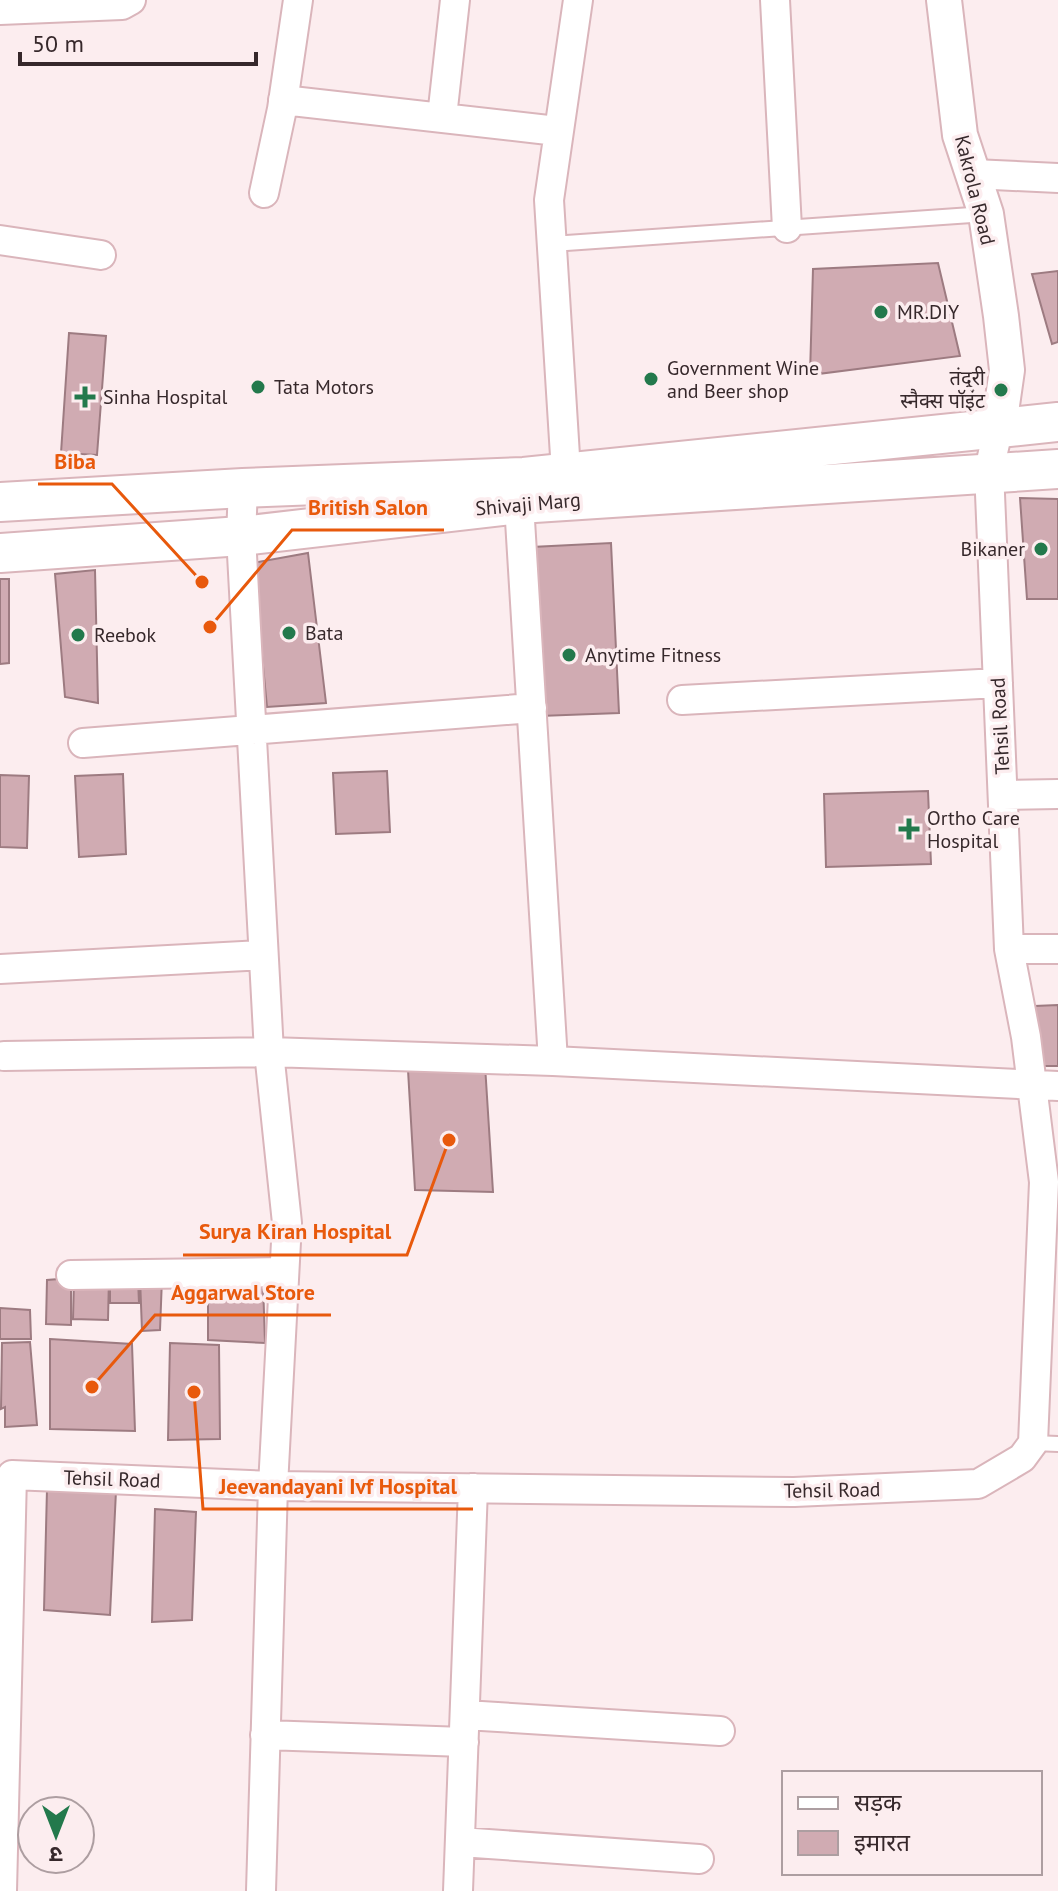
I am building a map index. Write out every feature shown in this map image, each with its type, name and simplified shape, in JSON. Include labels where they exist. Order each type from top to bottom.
[{"type":"main road","name":"Shivaji Marg","points":[[0,553],[241,536],[522,490],[566,472],[1058,422]]},
{"type":"main road","name":"Shivaji Marg","points":[[0,502],[243,488],[522,490],[1058,469]]},
{"type":"street","points":[[0,10],[122,5],[131,0]]},
{"type":"street","points":[[264,193],[283,100],[298,0]]},
{"type":"street","points":[[442,117],[455,0]]},
{"type":"street","points":[[566,472],[549,200],[578,0]]},
{"type":"street","points":[[775,0],[787,228]]},
{"type":"street","name":"Kakrola Road","points":[[944,0],[960,135],[986,214],[1007,370],[999,426]]},
{"type":"street","points":[[283,100],[557,131]]},
{"type":"street","points":[[973,174],[1058,178]]},
{"type":"street","points":[[0,240],[101,255]]},
{"type":"street","name":"Tehsil Road","points":[[2,1891],[6,1466],[273,1486],[794,1492],[978,1484],[1046,1444],[1049,1300],[1044,1182],[1045,1086],[1009,949],[989,470],[999,426]]},
{"type":"street","points":[[243,488],[241,536],[263,955],[269,1052],[287,1223],[273,1486],[261,1891]]},
{"type":"street","points":[[522,490],[553,1061]]},
{"type":"street","points":[[682,700],[998,683]]},
{"type":"street","points":[[83,743],[532,708]]},
{"type":"street","points":[[1003,795],[1058,794]]},
{"type":"street","points":[[1009,949],[1058,949]]},
{"type":"street","points":[[0,969],[263,955]]},
{"type":"street","points":[[4,1056],[269,1052],[553,1061],[1045,1086]]},
{"type":"street","points":[[71,1275],[284,1272]]},
{"type":"street","points":[[458,1891],[473,1488]]},
{"type":"street","points":[[265,1735],[464,1728],[720,1731]]},
{"type":"street","points":[[460,1842],[699,1859]]},
{"type":"lane","points":[[552,244],[986,214]]},
{"type":"building","name":"MR.DIY","points":[[938,263],[960,356],[810,375],[813,269]]},
{"type":"building","points":[[1058,271],[1058,342],[1052,344],[1032,274]]},
{"type":"building","points":[[69,333],[106,336],[97,455],[61,453]]},
{"type":"building","name":"Bikaner","points":[[1020,498],[1058,499],[1058,599],[1027,599]]},
{"type":"building","points":[[611,543],[619,713],[540,716],[532,547]]},
{"type":"building","name":"Bata","points":[[308,553],[326,703],[267,707],[253,563]]},
{"type":"building","name":"Reebok","points":[[95,570],[98,703],[65,697],[55,574]]},
{"type":"building","points":[[0,579],[9,579],[9,663],[0,664]]},
{"type":"building","points":[[387,771],[390,832],[336,834],[333,773]]},
{"type":"building","points":[[123,774],[126,854],[79,857],[75,776]]},
{"type":"building","points":[[0,775],[29,776],[27,848],[0,847]]},
{"type":"building","points":[[928,791],[931,864],[826,867],[824,794]]},
{"type":"building","points":[[1058,1005],[1058,1066],[1036,1066],[1035,1006]]},
{"type":"building","points":[[485,1065],[493,1192],[415,1190],[408,1070]]},
{"type":"building","points":[[71,1278],[71,1325],[46,1324],[47,1280]]},
{"type":"building","points":[[109,1278],[108,1320],[73,1319],[74,1279]]},
{"type":"building","points":[[140,1278],[162,1278],[160,1330],[142,1331]]},
{"type":"building","points":[[110,1279],[138,1279],[139,1303],[110,1303]]},
{"type":"building","points":[[263,1283],[265,1343],[208,1340],[208,1285]]},
{"type":"building","points":[[0,1308],[30,1310],[31,1339],[0,1339]]},
{"type":"building","points":[[50,1339],[132,1344],[135,1431],[50,1429]]},
{"type":"building","points":[[30,1342],[37,1425],[5,1427],[5,1407],[1,1409],[2,1343]]},
{"type":"building","points":[[170,1343],[219,1345],[220,1439],[168,1440]]},
{"type":"building","points":[[47,1489],[116,1491],[110,1615],[44,1610]]},
{"type":"building","points":[[155,1509],[196,1512],[192,1620],[152,1622]]},
{"type":"place","name":"MR.DIY","points":[[881,312]]},
{"type":"place","name":"Government Wine and Beer shop","points":[[651,379]]},
{"type":"place","name":"Tata Motors","points":[[258,387]]},
{"type":"place","name":"तंदूरी स्नैक्स पॉइंट","points":[[1001,390]]},
{"type":"place","name":"Sinha Hospital","points":[[85,397]]},
{"type":"place","name":"Bikaner","points":[[1041,549]]},
{"type":"place","name":"Biba","points":[[202,582]]},
{"type":"place","name":"British Salon","points":[[210,627]]},
{"type":"place","name":"Bata","points":[[289,633]]},
{"type":"place","name":"Reebok","points":[[78,635]]},
{"type":"place","name":"Anytime Fitness","points":[[569,655]]},
{"type":"place","name":"Ortho Care Hospital","points":[[909,829]]},
{"type":"place","name":"Surya Kiran Hospital","points":[[449,1140]]},
{"type":"place","name":"Aggarwal Store","points":[[92,1387]]},
{"type":"place","name":"Jeevandayani Ivf Hospital","points":[[194,1392]]}]
